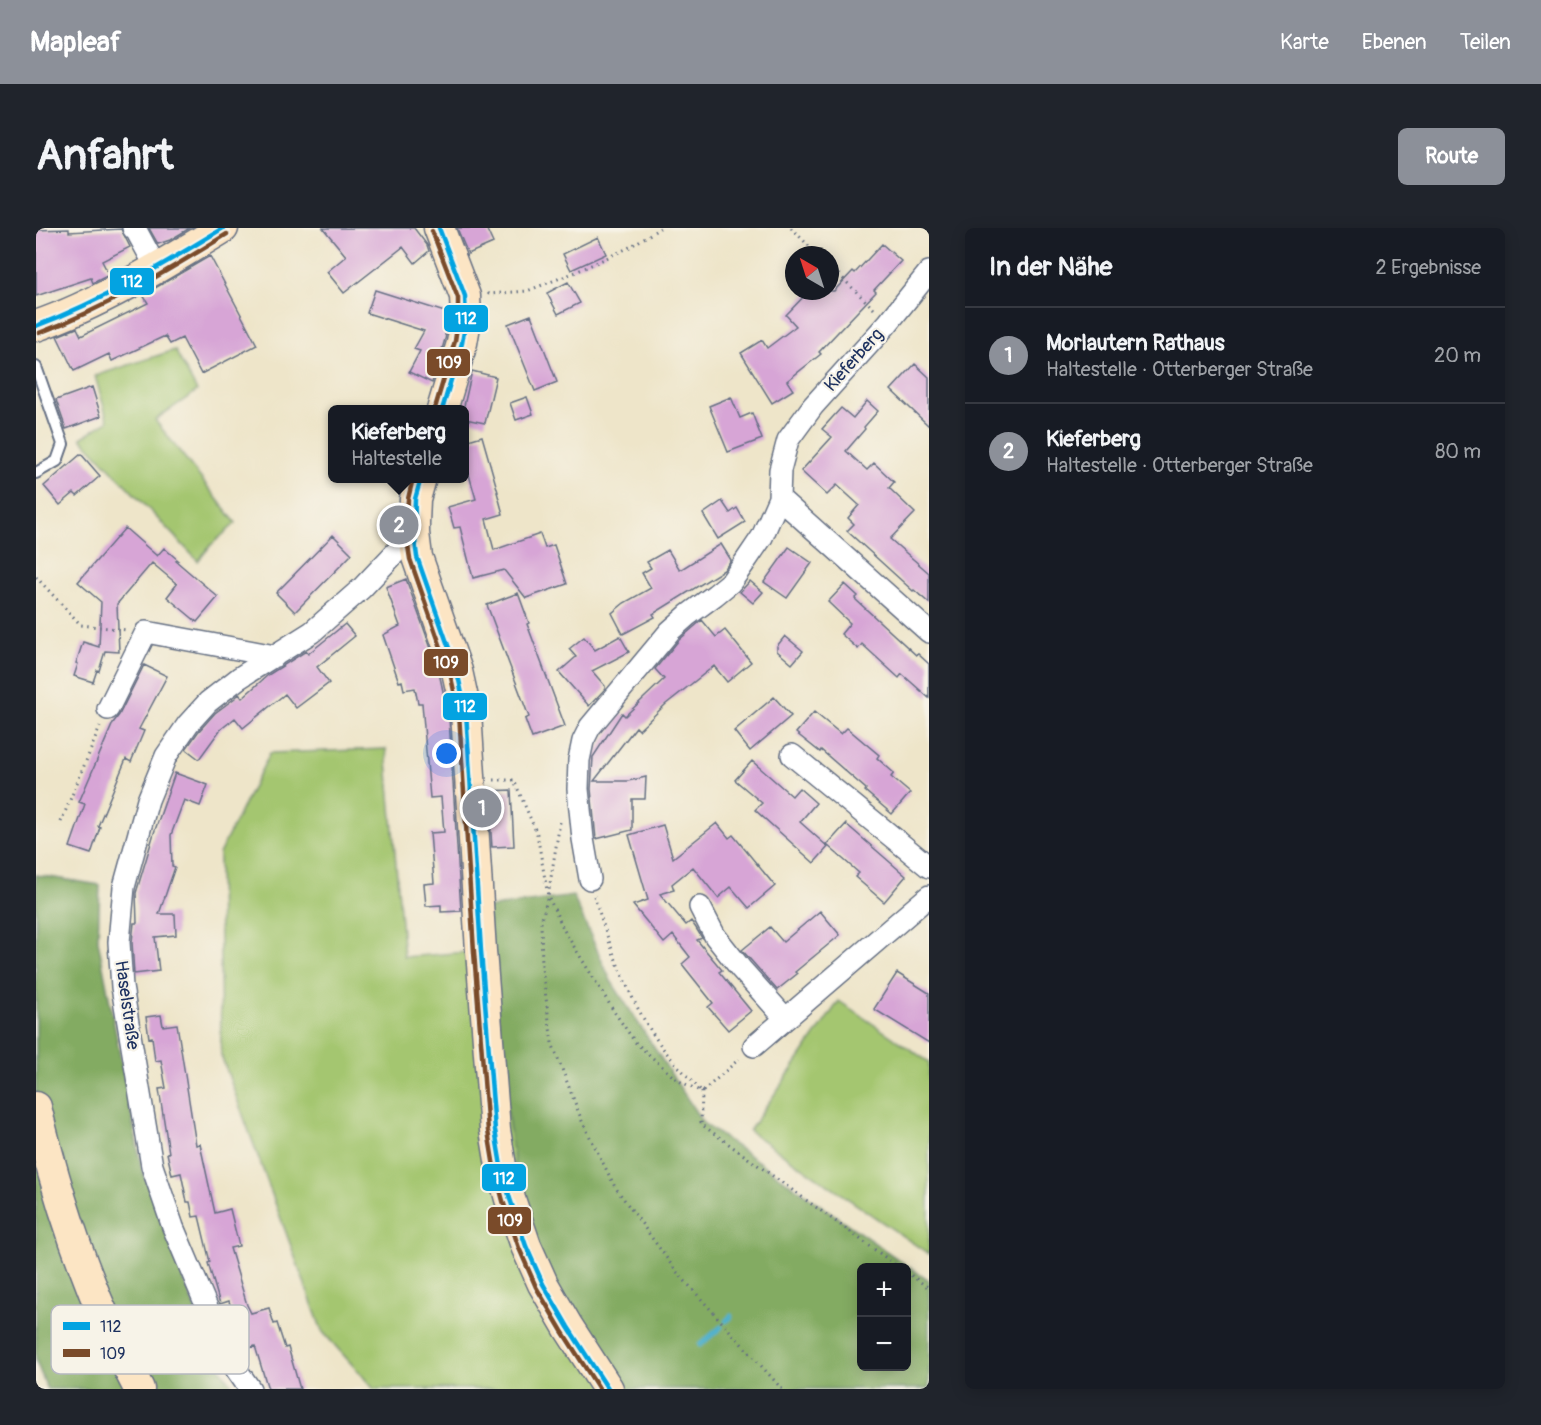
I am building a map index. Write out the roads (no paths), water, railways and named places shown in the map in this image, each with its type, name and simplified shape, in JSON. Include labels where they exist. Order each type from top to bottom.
[{"type":"street","points":[[133,228],[157,269]]},
{"type":"street","points":[[36,326],[101,298],[157,269],[223,228]]},
{"type":"street","points":[[439,228],[465,296],[466,320],[462,343],[443,405]]},
{"type":"street","name":"Kieferberg","points":[[590,879],[578,789],[579,760],[583,741],[590,727],[670,631],[731,582],[744,565],[762,537],[779,498],[780,470],[788,440],[813,406],[888,323],[929,272]]},
{"type":"street","points":[[420,483],[416,499],[414,533],[417,557],[457,671],[466,712],[481,951],[495,1130],[501,1166],[526,1246],[543,1284],[608,1389]]},
{"type":"street","points":[[779,498],[929,632]]},
{"type":"street","name":"Haselstraße","points":[[206,1305],[173,1227],[152,1166],[122,987],[119,942],[124,887],[148,800],[166,756],[188,724],[208,702],[239,678],[312,632],[346,603],[414,533]]},
{"type":"street","points":[[108,709],[146,632],[276,656]]},
{"type":"street","points":[[792,754],[929,867]]},
{"type":"street","points":[[754,1046],[929,896]]},
{"type":"street","points":[[700,907],[715,936],[785,1018]]},
{"type":"street","points":[[36,1107],[64,1212],[98,1305]]},
{"type":"street","points":[[132,1374],[139,1389]]},
{"type":"street","name":"Haselstraße","points":[[240,1374],[250,1389]]},
{"type":"lane","points":[[36,367],[63,444],[57,460],[36,474]]},
{"type":"waterway","points":[[726,1321],[731,1316]]},
{"type":"waterway","points":[[700,1345],[721,1327]]},
{"type":"place","name":"Kieferberg","points":[[399,525]]},
{"type":"place","name":"Morlautern Rathaus","points":[[482,808]]}]
